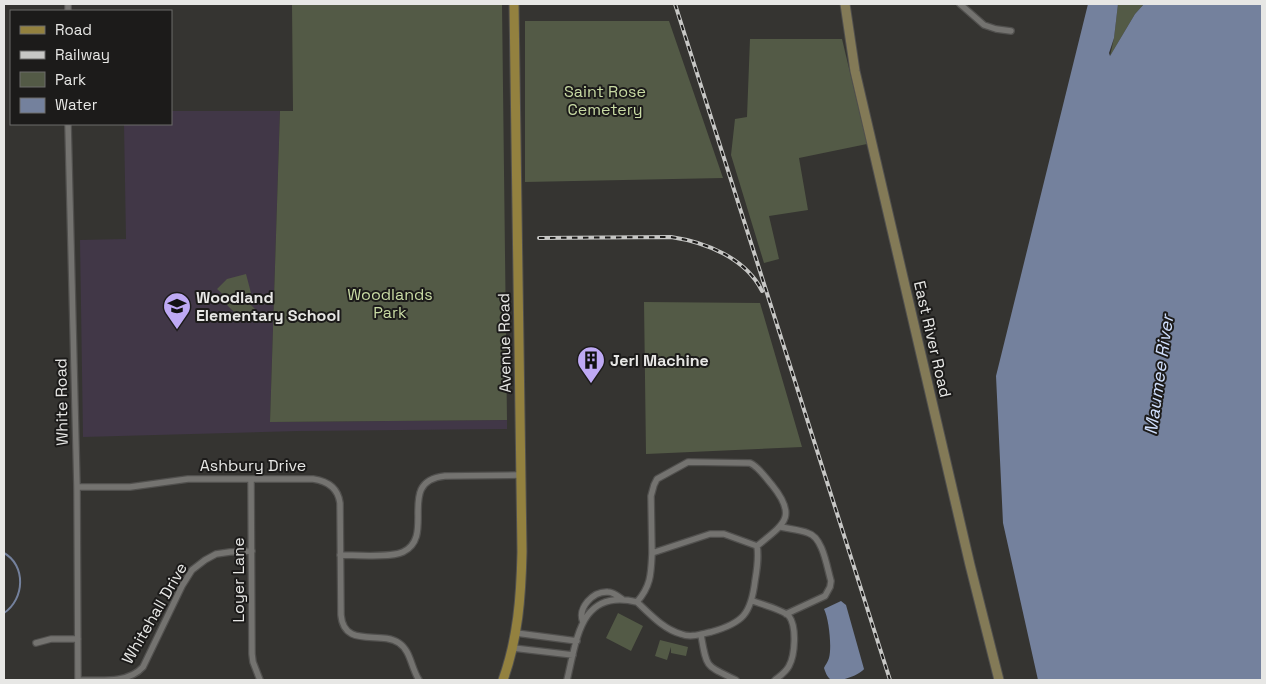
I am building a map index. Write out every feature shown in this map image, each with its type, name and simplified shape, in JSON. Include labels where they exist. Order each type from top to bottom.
[{"type":"main road","name":"Avenue Road","points":[[503,680],[516,633],[521,576],[514,4]]},
{"type":"main road","name":"East River Road","points":[[846,4],[854,71],[970,565],[999,680]]},
{"type":"street","points":[[960,4],[984,25],[1011,32]]},
{"type":"street","name":"White Road","points":[[68,125],[78,680]]},
{"type":"street","points":[[637,602],[646,592],[651,576],[651,496],[654,485],[658,479],[688,462],[750,463],[754,465],[784,502],[785,515],[781,527],[757,546]]},
{"type":"street","points":[[340,555],[396,554],[410,547],[418,533],[418,499],[420,492],[432,478],[520,474]]},
{"type":"street","name":"Ashbury Drive","points":[[76,487],[130,487],[188,479],[313,479],[323,481],[330,485],[338,495],[340,503],[341,615],[344,626],[357,636],[388,639],[400,644],[408,654],[419,680]]},
{"type":"street","name":"Loyer Lane","points":[[251,479],[252,654],[260,680]]},
{"type":"street","points":[[781,527],[810,533],[814,536],[820,546],[831,581],[825,596],[786,614]]},
{"type":"street","points":[[652,553],[710,534],[724,534],[757,546]]},
{"type":"street","points":[[567,680],[583,622],[590,612],[603,603],[617,598],[637,602],[660,624],[681,635],[701,635],[734,623],[745,614],[752,601],[759,556],[757,546]]},
{"type":"street","name":"Whitehall Drive","points":[[78,680],[124,679],[136,674],[143,667],[182,586],[192,570],[216,554],[252,551]]},
{"type":"street","points":[[583,622],[581,616],[582,607],[595,596],[610,592],[622,599]]},
{"type":"street","points":[[752,601],[786,614],[790,619],[794,649],[790,665],[775,680]]},
{"type":"street","points":[[516,633],[577,641]]},
{"type":"street","points":[[701,635],[707,663],[710,667],[736,680]]},
{"type":"street","points":[[36,643],[51,640],[78,639]]},
{"type":"street","points":[[513,648],[574,655]]},
{"type":"shaded area","name":"Woodland Elementary School","points":[[172,111],[280,111],[270,422],[507,420],[507,429],[298,431],[83,437],[80,240],[126,239],[124,125],[172,125]]},
{"type":"green space","name":"Woodlands Park","points":[[292,4],[502,4],[507,420],[270,422],[280,111],[293,111]]},
{"type":"green space","points":[[1118,4],[1144,4],[1135,14],[1110,56],[1114,38]]},
{"type":"green space","name":"Saint Rose Cemetery","points":[[525,21],[669,21],[723,178],[525,182]]},
{"type":"green space","points":[[750,39],[842,39],[867,144],[799,158],[808,210],[769,216],[779,259],[764,263],[731,155],[735,119],[747,117]]},
{"type":"green space","points":[[246,274],[251,293],[242,296],[255,309],[243,321],[227,305],[230,301],[217,289],[227,279]]},
{"type":"green space","points":[[644,302],[760,303],[802,447],[646,454]]},
{"type":"green space","points":[[618,613],[643,626],[631,651],[606,638]]},
{"type":"green space","points":[[660,640],[688,647],[686,656],[671,653],[671,647],[667,660],[655,656]]},
{"type":"water","name":"Maumee River","points":[[1088,4],[1118,4],[1110,56],[1135,14],[1144,4],[1262,4],[1262,680],[1038,680],[1003,523],[996,376]]},
{"type":"water","points":[[841,601],[846,605],[864,669],[848,678],[833,680],[828,677],[824,668],[829,658],[830,640],[829,626],[824,609]]},
{"type":"waterway","points":[[4,553],[16,565],[20,582],[16,599],[4,613]]},
{"type":"railway","points":[[675,4],[890,680]]},
{"type":"railway","points":[[539,238],[671,237],[684,239],[723,253],[746,269],[762,291]]},
{"type":"place","name":"Woodland Elementary School","points":[[177,330]]},
{"type":"place","name":"Jerl Machine","points":[[591,384]]}]
